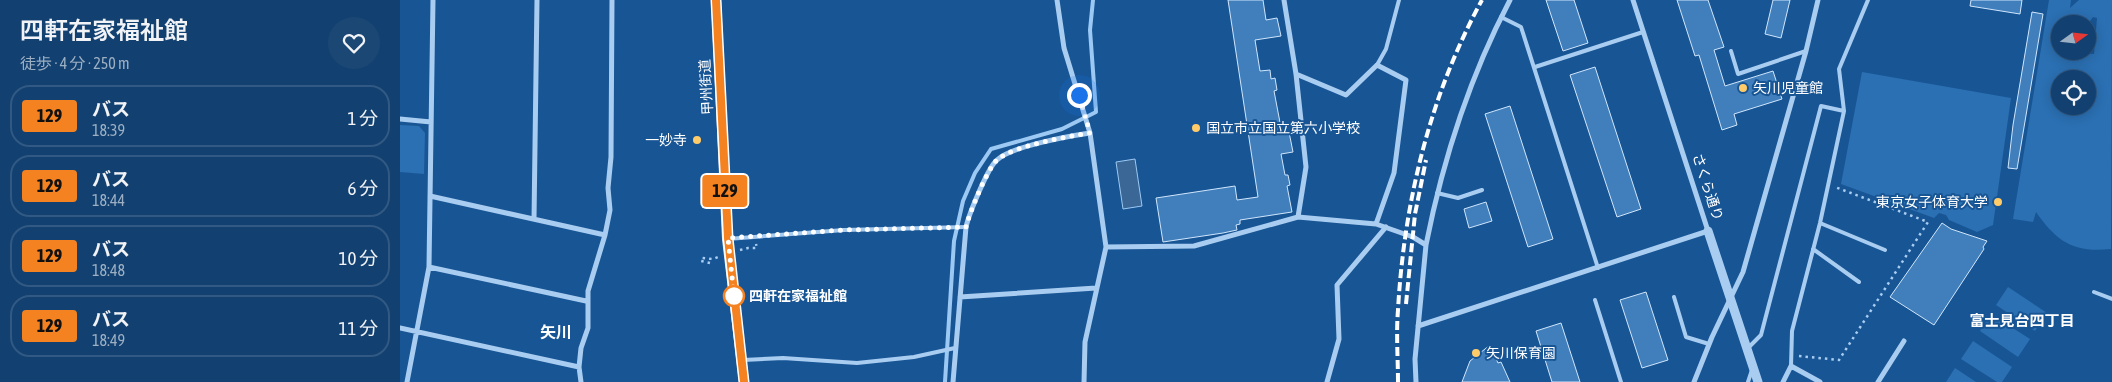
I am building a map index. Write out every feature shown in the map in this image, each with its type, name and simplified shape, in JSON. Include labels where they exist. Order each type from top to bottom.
[{"type":"main road","name":"甲州街道","points":[[716,0],[728,238],[744,382]]},
{"type":"street","points":[[407,382],[429,267],[432,0]]},
{"type":"street","points":[[534,219],[537,0]]},
{"type":"street","points":[[581,382],[579,367],[588,328],[586,301],[610,210],[608,188],[611,157],[612,0]]},
{"type":"street","points":[[1056,0],[1064,48],[1088,123],[1106,247],[1085,342],[1084,382]]},
{"type":"street","points":[[1284,0],[1296,74],[1306,167],[1298,217]]},
{"type":"street","points":[[1416,382],[1415,359],[1426,245],[1437,193],[1465,100],[1510,0]]},
{"type":"street","name":"さくら通り","points":[[1633,0],[1758,382]]},
{"type":"street","points":[[1694,382],[1709,344],[1743,272],[1806,51],[1818,0]]},
{"type":"street","points":[[1296,74],[1346,95],[1377,66],[1406,80],[1394,173],[1376,224]]},
{"type":"street","points":[[400,119],[431,122]]},
{"type":"street","points":[[953,382],[953,348],[960,297],[964,227],[971,208],[996,160],[1010,153],[1061,137],[1090,133]]},
{"type":"street","points":[[430,196],[605,234]]},
{"type":"street","points":[[1106,247],[1194,246],[1298,217],[1376,224],[1413,237],[1426,245]]},
{"type":"street","points":[[1327,382],[1339,339],[1337,285],[1386,228]]},
{"type":"street","points":[[1418,326],[1708,231]]},
{"type":"street","points":[[429,267],[586,301]]},
{"type":"street","points":[[960,297],[1096,288]]},
{"type":"street","points":[[400,328],[579,367]]},
{"type":"street","points":[[1878,382],[1904,341]]},
{"type":"street","points":[[1783,382],[1791,366],[1820,382]]},
{"type":"lane","points":[[1377,66],[1386,49],[1399,0]]},
{"type":"lane","points":[[1791,366],[1792,331],[1820,223],[1844,111],[1840,68],[1868,0]]},
{"type":"lane","points":[[1501,17],[1521,27],[1598,268]]},
{"type":"lane","points":[[1535,67],[1643,32]]},
{"type":"lane","points":[[1731,51],[1738,74],[1806,51]]},
{"type":"lane","points":[[1747,349],[1761,335],[1820,106],[1844,111]]},
{"type":"lane","points":[[1437,193],[1458,198],[1482,190]]},
{"type":"lane","points":[[1820,223],[1884,250]]},
{"type":"lane","points":[[728,238],[844,230],[964,227]]},
{"type":"lane","points":[[1813,249],[1859,282]]},
{"type":"lane","points":[[2094,292],[2112,299]]},
{"type":"lane","points":[[1674,297],[1686,337],[1709,344]]},
{"type":"lane","points":[[1595,300],[1621,382]]},
{"type":"lane","points":[[741,360],[783,358],[857,363],[914,357],[953,348]]},
{"type":"lane","points":[[1748,382],[1753,368]]},
{"type":"path","points":[[1790,356],[1839,360],[1928,222],[1828,185]]},
{"type":"path","points":[[710,264],[701,261],[702,258],[713,259]]},
{"type":"shaded area","points":[[2049,0],[2071,0],[2070,8],[2079,0],[2112,0],[2111,249],[2087,249],[2068,243],[2051,231],[2036,212],[2033,222],[2013,219]]},
{"type":"shaded area","points":[[1862,72],[2011,98],[1993,225],[1977,232],[1949,220],[1946,215],[1939,213],[1934,218],[1841,184]]},
{"type":"shaded area","points":[[400,125],[419,126],[425,133],[424,174],[400,172]]},
{"type":"shaded area","points":[[1135,159],[1142,206],[1123,209],[1116,162]]},
{"type":"shaded area","points":[[2008,287],[2047,313],[2035,331],[1996,305]]},
{"type":"shaded area","points":[[1991,314],[2030,339],[2018,357],[1980,331]]},
{"type":"shaded area","points":[[1973,341],[2012,367],[2002,382],[1997,382],[1961,359]]},
{"type":"shaded area","points":[[1955,368],[1976,382],[1946,382]]},
{"type":"building","points":[[1228,0],[1263,0],[1266,20],[1277,18],[1281,36],[1255,40],[1260,71],[1270,70],[1271,79],[1275,78],[1277,90],[1274,91],[1282,133],[1289,132],[1293,152],[1281,154],[1285,175],[1288,175],[1290,185],[1287,186],[1292,212],[1240,220],[1240,224],[1236,225],[1237,230],[1163,242],[1156,198],[1235,186],[1237,200],[1258,197]]},
{"type":"building","points":[[1546,0],[1574,0],[1588,43],[1563,51]]},
{"type":"building","points":[[1677,0],[1708,0],[1724,47],[1714,50],[1725,86],[1773,71],[1782,99],[1734,114],[1737,125],[1722,130],[1699,55],[1695,56]]},
{"type":"building","points":[[1773,0],[1790,0],[1781,38],[1765,34]]},
{"type":"building","points":[[1971,0],[2022,0],[2020,14],[1970,6]]},
{"type":"building","points":[[2032,12],[2043,14],[2017,169],[2008,168],[2013,125]]},
{"type":"building","points":[[1595,67],[1641,209],[1617,217],[1570,75]]},
{"type":"building","points":[[1510,106],[1553,239],[1528,247],[1485,114]]},
{"type":"building","points":[[1486,202],[1492,221],[1469,228],[1464,209]]},
{"type":"building","points":[[1942,223],[1951,229],[1987,241],[1983,247],[1984,249],[1934,325],[1890,297]]},
{"type":"building","points":[[1646,292],[1668,360],[1642,368],[1620,300]]},
{"type":"building","points":[[1561,323],[1580,382],[1552,382],[1536,331]]},
{"type":"building","points":[[1490,345],[1498,363],[1501,362],[1510,382],[1462,382],[1470,361]]},
{"type":"waterway","points":[[945,382],[954,241],[963,201],[975,173],[991,149],[1062,129],[1096,112],[1090,30],[1093,0]]},
{"type":"railway","points":[[1398,382],[1397,328],[1401,270],[1406,229],[1414,190],[1434,111],[1448,73],[1482,0]]},
{"type":"railway","points":[[1406,304],[1415,214],[1426,160]]},
{"type":"bus line","name":"129","points":[[716,0],[728,238],[744,382]]},
{"type":"place","name":"矢川児童館","points":[[1743,88]]},
{"type":"place","name":"国立市立国立第六小学校","points":[[1196,128]]},
{"type":"place","name":"一妙寺","points":[[697,140]]},
{"type":"place","name":"東京女子体育大学","points":[[1998,202]]},
{"type":"place","name":"四軒在家福祉館","points":[[734,296]]},
{"type":"place","name":"矢川保育園","points":[[1476,353]]},
{"type":"district","name":"富士見台四丁目","points":[[2022,321]]},
{"type":"district","name":"矢川","points":[[556,332]]},
{"type":"route","points":[[734,296],[728,238],[844,230],[966,227],[971,208],[996,160],[1010,153],[1061,137],[1090,133],[1079,95]]}]
